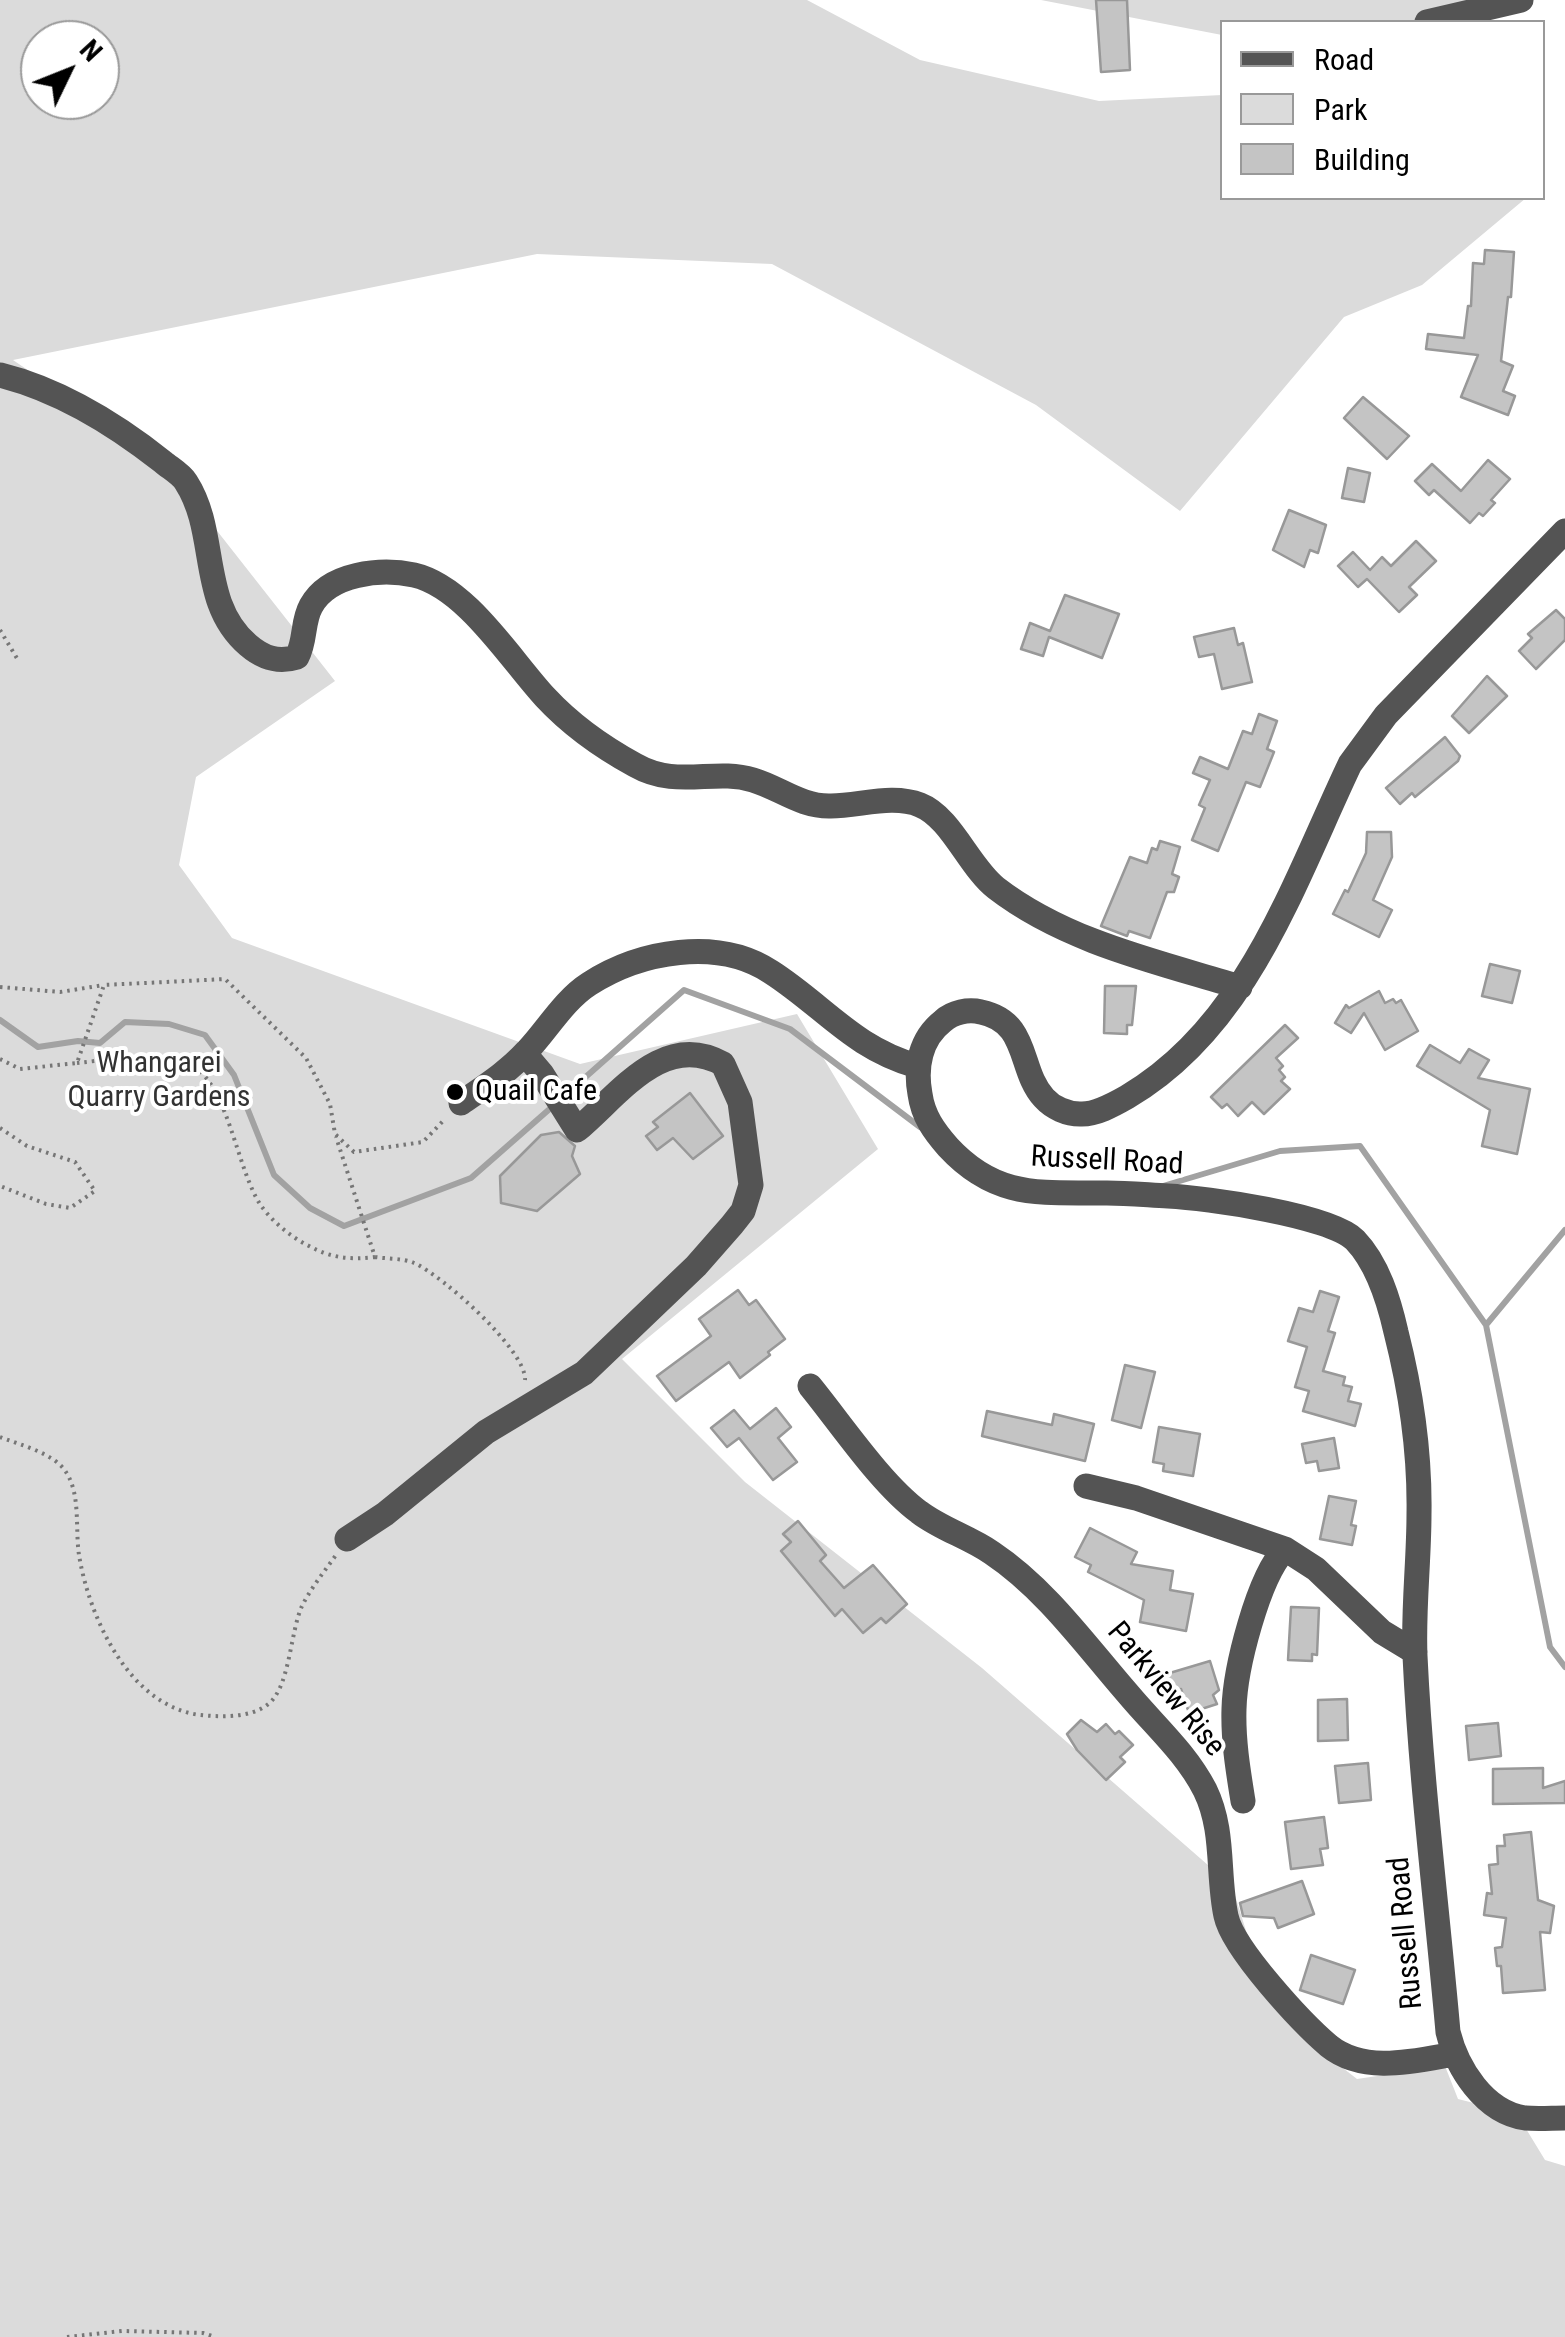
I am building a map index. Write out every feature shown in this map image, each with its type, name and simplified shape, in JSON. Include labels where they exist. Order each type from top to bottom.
[{"type":"street","points":[[1436,20],[1521,0]]},
{"type":"street","points":[[0,375],[83,408],[130,435],[184,479],[198,506],[212,583],[223,615],[236,634],[259,654],[283,661],[297,656],[305,642],[311,606],[344,581],[366,573],[418,576],[466,606],[547,699],[580,729],[640,768],[666,777],[750,779],[809,805],[900,800],[923,806],[937,816],[973,865],[996,888],[1038,914],[1078,934],[1240,987]]},
{"type":"street","name":"Russell Road","points":[[1565,531],[1366,740],[1350,764],[1240,987],[1214,1025],[1182,1056],[1144,1086],[1085,1115],[1061,1111],[1044,1098],[1010,1026],[987,1013],[966,1010],[945,1018],[926,1041],[917,1066],[920,1099],[930,1127],[967,1166],[998,1185],[1028,1193],[1178,1197],[1235,1205],[1330,1225],[1351,1236],[1369,1258],[1392,1314],[1408,1378],[1420,1510],[1415,1652],[1446,2013],[1454,2054],[1482,2094],[1502,2110],[1522,2118],[1565,2118]]},
{"type":"street","points":[[461,1103],[533,1064],[587,985],[637,962],[696,952],[730,954],[768,969],[862,1044],[917,1066]]},
{"type":"street","points":[[347,1540],[386,1514],[486,1432],[584,1373],[696,1266],[743,1211],[751,1185],[740,1102],[723,1064],[711,1057],[673,1058],[644,1067],[577,1130],[533,1064]]},
{"type":"street","name":"Parkview Rise","points":[[810,1386],[919,1512],[994,1554],[1054,1609],[1192,1768],[1214,1815],[1230,1930],[1257,1968],[1330,2047],[1350,2058],[1398,2064],[1454,2054]]},
{"type":"street","points":[[1086,1486],[1136,1498],[1285,1549],[1316,1568],[1382,1632],[1415,1652]]},
{"type":"street","points":[[1242,1801],[1235,1747],[1236,1693],[1266,1574],[1285,1549]]},
{"type":"path","points":[[0,630],[18,660]]},
{"type":"path","points":[[0,987],[60,992],[104,985],[225,979],[306,1058],[330,1104],[335,1134],[375,1257]]},
{"type":"path","points":[[77,1063],[104,985]]},
{"type":"path","points":[[0,1060],[20,1068],[152,1056],[187,1062],[212,1086],[243,1171],[262,1207],[292,1238],[324,1254],[350,1260],[375,1257],[414,1263],[455,1293],[508,1343],[526,1371],[523,1410]]},
{"type":"path","points":[[335,1134],[354,1152],[423,1142],[461,1103]]},
{"type":"path","points":[[0,1128],[27,1146],[74,1162],[95,1191],[70,1208],[46,1204],[0,1186]]},
{"type":"path","points":[[0,1436],[47,1456],[66,1471],[83,1578],[92,1606],[137,1681],[152,1696],[180,1711],[222,1716],[246,1714],[266,1706],[282,1682],[300,1609],[347,1540]]},
{"type":"path","points":[[67,2337],[122,2331],[203,2333],[215,2337]]},
{"type":"green space","name":"Whangarei Quarry Gardens","points":[[0,0],[807,0],[920,60],[1099,101],[1220,95],[1220,200],[1524,200],[1422,285],[1344,317],[1180,511],[1036,405],[772,264],[537,254],[13,360],[163,462],[335,681],[196,777],[179,865],[232,938],[580,1064],[797,1014],[878,1149],[622,1359],[745,1482],[982,1668],[1232,1886],[1253,1953],[1302,2036],[1357,2079],[1445,2066],[1458,2099],[1517,2114],[1545,2160],[1565,2166],[1565,2337],[0,2337]]},
{"type":"green space","points":[[1041,0],[1488,0],[1433,20],[1220,20],[1220,35]]},
{"type":"building","points":[[1096,0],[1127,0],[1130,70],[1101,72]]},
{"type":"building","points":[[1485,250],[1514,252],[1501,361],[1513,366],[1503,391],[1515,396],[1508,415],[1461,397],[1478,355],[1426,349],[1428,334],[1464,338],[1471,306],[1473,263],[1484,264]]},
{"type":"building","points":[[1363,397],[1409,436],[1387,459],[1344,418]]},
{"type":"building","points":[[1488,460],[1510,479],[1491,500],[1495,503],[1470,523],[1434,490],[1429,495],[1415,481],[1432,464],[1461,491]]},
{"type":"building","points":[[1348,468],[1370,473],[1364,502],[1342,498]]},
{"type":"building","points":[[1289,510],[1326,525],[1318,553],[1310,550],[1304,567],[1273,550]]},
{"type":"building","points":[[1416,541],[1436,561],[1409,587],[1417,595],[1399,612],[1367,579],[1358,587],[1338,566],[1353,552],[1370,570],[1382,557],[1391,566]]},
{"type":"building","points":[[1065,595],[1119,614],[1102,658],[1049,637],[1043,656],[1021,649],[1030,623],[1050,631]]},
{"type":"building","points":[[1556,610],[1565,619],[1565,640],[1536,669],[1519,651],[1532,638],[1528,634]]},
{"type":"building","points":[[1234,628],[1238,645],[1243,643],[1252,682],[1222,689],[1214,654],[1199,657],[1194,637]]},
{"type":"building","points":[[1487,676],[1507,696],[1469,733],[1452,716]]},
{"type":"building","points":[[1259,714],[1277,721],[1267,749],[1274,752],[1260,787],[1246,782],[1218,851],[1192,840],[1205,808],[1199,805],[1210,780],[1193,773],[1200,757],[1228,769],[1243,731],[1252,734]]},
{"type":"building","points":[[1445,737],[1460,756],[1458,761],[1415,797],[1412,793],[1400,804],[1386,788]]},
{"type":"building","points":[[1367,832],[1391,832],[1392,857],[1373,900],[1392,910],[1379,937],[1333,914],[1366,853]]},
{"type":"building","points":[[1160,841],[1180,847],[1172,874],[1179,877],[1174,892],[1167,892],[1150,938],[1129,931],[1127,936],[1101,926],[1130,857],[1147,863],[1152,848],[1157,850]]},
{"type":"building","points":[[1490,964],[1520,971],[1512,1003],[1482,996]]},
{"type":"building","points":[[1105,986],[1136,986],[1132,1025],[1127,1025],[1127,1034],[1104,1033]]},
{"type":"building","points":[[1379,991],[1385,1003],[1401,1000],[1418,1031],[1385,1050],[1364,1013],[1351,1033],[1335,1023],[1346,1005],[1349,1008]]},
{"type":"building","points":[[1285,1025],[1298,1038],[1276,1058],[1283,1066],[1279,1070],[1285,1077],[1281,1081],[1290,1089],[1264,1114],[1252,1102],[1238,1116],[1227,1104],[1222,1108],[1211,1097]]},
{"type":"building","points":[[1430,1045],[1460,1063],[1469,1049],[1489,1060],[1478,1078],[1530,1089],[1517,1154],[1482,1146],[1490,1110],[1417,1066]]},
{"type":"building","points":[[690,1093],[723,1136],[693,1159],[673,1138],[657,1150],[646,1136],[658,1127],[653,1122]]},
{"type":"building","points":[[559,1132],[575,1146],[572,1156],[580,1174],[537,1211],[501,1203],[500,1176],[541,1135]]},
{"type":"building","points":[[738,1290],[749,1305],[756,1300],[785,1339],[740,1378],[729,1362],[676,1401],[657,1376],[711,1336],[699,1319]]},
{"type":"building","points":[[1320,1291],[1339,1297],[1328,1331],[1335,1333],[1323,1371],[1345,1377],[1343,1385],[1352,1387],[1348,1401],[1361,1404],[1355,1426],[1303,1411],[1309,1391],[1295,1387],[1307,1347],[1288,1341],[1299,1308],[1313,1312]]},
{"type":"building","points":[[1125,1365],[1155,1372],[1141,1428],[1112,1420]]},
{"type":"building","points":[[776,1408],[791,1427],[778,1438],[797,1462],[773,1480],[739,1438],[727,1447],[711,1428],[734,1410],[750,1429]]},
{"type":"building","points":[[987,1411],[1052,1425],[1054,1414],[1094,1424],[1085,1461],[982,1436]]},
{"type":"building","points":[[1159,1427],[1200,1434],[1193,1476],[1163,1471],[1164,1464],[1153,1462]]},
{"type":"building","points":[[1334,1438],[1339,1468],[1319,1471],[1317,1461],[1306,1463],[1302,1444]]},
{"type":"building","points":[[1329,1496],[1356,1501],[1352,1545],[1320,1539]]},
{"type":"building","points":[[798,1521],[826,1555],[820,1561],[844,1588],[873,1565],[907,1604],[886,1623],[881,1618],[863,1633],[842,1609],[835,1616],[781,1551],[791,1542],[783,1534]]},
{"type":"building","points":[[1090,1528],[1137,1552],[1131,1564],[1173,1571],[1170,1590],[1193,1594],[1186,1631],[1140,1622],[1144,1600],[1088,1572],[1091,1565],[1075,1557]]},
{"type":"building","points":[[1291,1607],[1319,1608],[1317,1655],[1312,1654],[1312,1661],[1288,1660]]},
{"type":"building","points":[[1210,1661],[1219,1690],[1213,1695],[1217,1704],[1189,1713],[1181,1689],[1169,1693],[1163,1675]]},
{"type":"building","points":[[1347,1699],[1348,1740],[1318,1741],[1318,1700]]},
{"type":"building","points":[[1081,1720],[1097,1732],[1106,1724],[1133,1745],[1120,1757],[1125,1762],[1106,1780],[1067,1734]]},
{"type":"building","points":[[1498,1723],[1501,1756],[1469,1760],[1466,1726]]},
{"type":"building","points":[[1368,1763],[1371,1800],[1339,1803],[1335,1766]]},
{"type":"building","points":[[1543,1768],[1543,1788],[1565,1781],[1565,1803],[1493,1804],[1493,1769]]},
{"type":"building","points":[[1324,1817],[1328,1848],[1320,1849],[1323,1865],[1291,1869],[1285,1822]]},
{"type":"building","points":[[1531,1832],[1538,1900],[1554,1906],[1550,1933],[1540,1932],[1545,1990],[1503,1993],[1495,1948],[1502,1947],[1506,1918],[1484,1915],[1487,1893],[1492,1894],[1489,1865],[1498,1864],[1497,1846],[1505,1846],[1504,1835]]},
{"type":"building","points":[[1302,1881],[1314,1914],[1278,1928],[1274,1918],[1243,1916],[1240,1903]]},
{"type":"building","points":[[1311,1955],[1355,1970],[1343,2004],[1300,1990]]},
{"type":"waterway","points":[[563,1097],[684,990],[790,1029],[920,1127]]},
{"type":"waterway","points":[[0,1020],[38,1047],[78,1041],[100,1043],[125,1022],[169,1024],[205,1035],[234,1075],[274,1175],[310,1208],[344,1226],[471,1178],[553,1106]]},
{"type":"waterway","points":[[1163,1186],[1280,1151],[1360,1146],[1486,1325],[1550,1647],[1565,1667]]},
{"type":"waterway","points":[[1486,1325],[1565,1230]]},
{"type":"place","name":"Quail Cafe","points":[[455,1092]]}]
